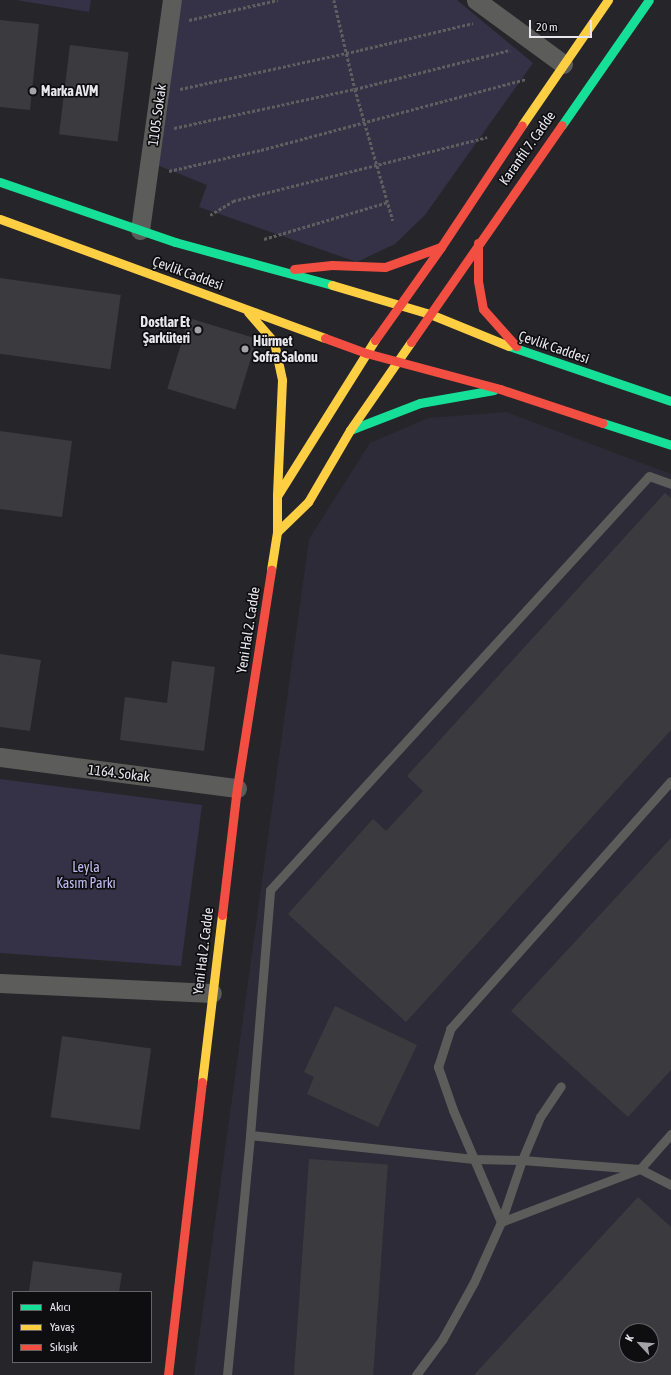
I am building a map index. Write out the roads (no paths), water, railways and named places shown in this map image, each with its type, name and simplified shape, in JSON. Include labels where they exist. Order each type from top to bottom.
[{"type":"street","name":"1105. Sokak","points":[[140,230],[172,0]]},
{"type":"street","points":[[476,0],[562,64]]},
{"type":"street","name":"Karanfil 7. Cadde","points":[[277,496],[366,353],[440,247],[562,64],[608,0]]},
{"type":"street","name":"Karanfil 7. Cadde","points":[[277,532],[308,502],[350,430],[396,362],[649,0]]},
{"type":"street","name":"Çevlik Caddesi","points":[[0,182],[175,242],[283,270],[400,304],[430,314],[520,350],[671,401]]},
{"type":"street","name":"Çevlik Caddesi","points":[[0,219],[366,353],[500,389]]},
{"type":"street","points":[[478,243],[478,281],[483,309],[520,350]]},
{"type":"street","points":[[283,270],[332,265],[385,268],[440,247]]},
{"type":"street","name":"Yeni Hal 2. Cadde","points":[[168,1375],[237,788],[277,532],[282,380],[274,342],[246,310]]},
{"type":"street","points":[[350,430],[420,403],[500,389],[671,445]]},
{"type":"street","name":"1164. Sokak","points":[[0,757],[237,788]]},
{"type":"street","points":[[0,983],[212,993]]},
{"type":"lane","points":[[227,1375],[250,1135],[270,890],[649,476],[671,484]]},
{"type":"lane","points":[[502,1222],[453,1110],[438,1067],[450,1029],[671,781]]},
{"type":"lane","points":[[416,1375],[442,1340],[474,1282],[502,1222],[522,1160],[540,1117],[561,1086]]},
{"type":"lane","points":[[502,1222],[640,1169],[671,1134]]},
{"type":"lane","points":[[250,1135],[474,1159],[522,1160],[640,1169],[671,1185]]},
{"type":"place","name":"Marka AVM","points":[[33,91]]},
{"type":"place","name":"Dostlar Et Şarküteri","points":[[198,330]]},
{"type":"place","name":"Hürmet Sofra Salonu","points":[[245,349]]},
{"type":"park label","name":"Leyla Kasım Parkı","points":[[86,876]]}]
